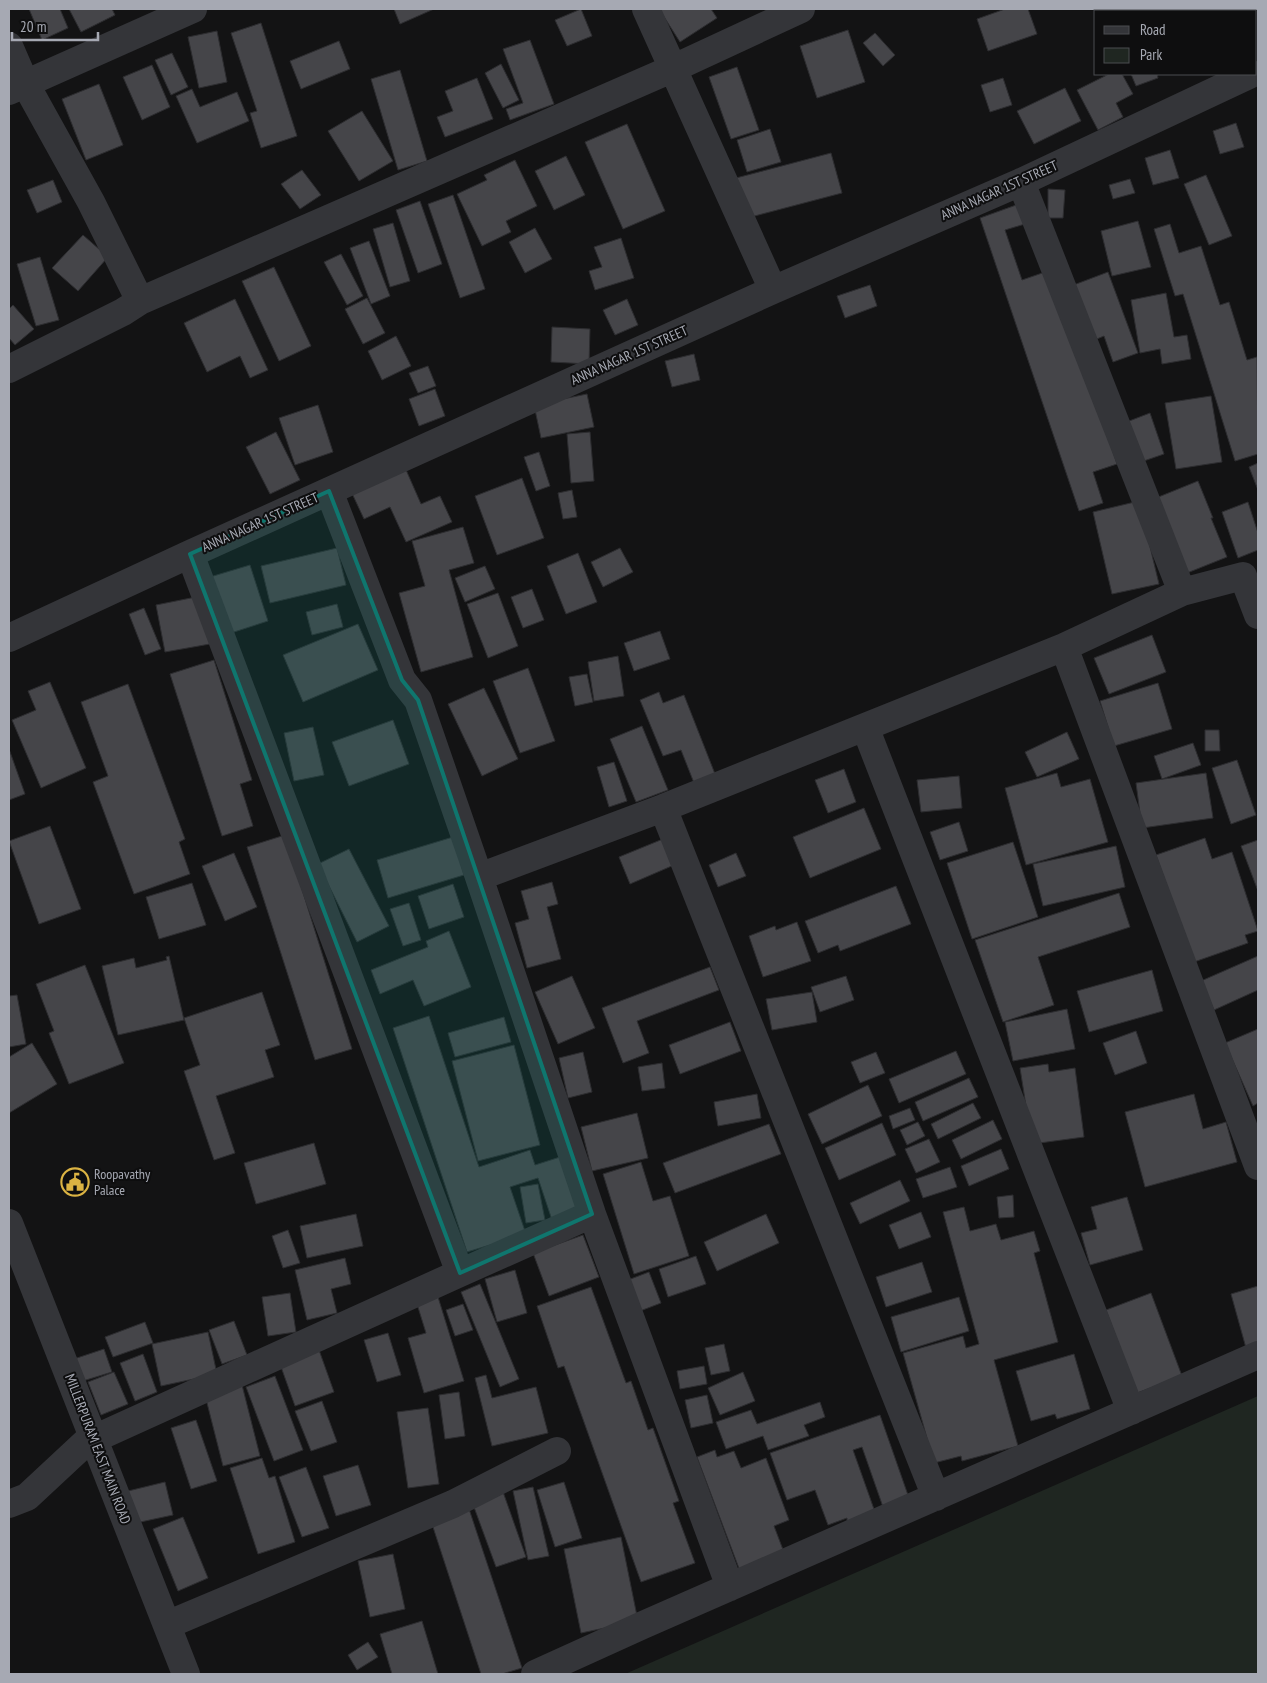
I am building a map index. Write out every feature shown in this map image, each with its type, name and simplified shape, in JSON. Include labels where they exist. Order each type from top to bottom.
[{"type":"street","points":[[17,87],[193,9]]},
{"type":"street","points":[[646,9],[773,290]]},
{"type":"street","points":[[9,369],[123,312],[140,301],[674,68],[801,9]]},
{"type":"street","points":[[9,46],[17,87],[91,202],[140,301]]},
{"type":"street","name":"ANNA NAGAR 1ST STREET","points":[[9,638],[773,290],[1021,182],[1249,75]]},
{"type":"street","points":[[1021,182],[1182,592]]},
{"type":"street","points":[[329,491],[402,680],[418,700],[592,1214],[730,1587]]},
{"type":"street","points":[[190,554],[460,1273]]},
{"type":"street","points":[[479,877],[664,808],[1064,647],[1182,592],[1243,576],[1258,615]]},
{"type":"street","points":[[1064,647],[1258,1166]]},
{"type":"street","points":[[865,727],[1131,1411]]},
{"type":"street","points":[[664,808],[936,1497]]},
{"type":"street","points":[[9,1504],[27,1497],[85,1443],[592,1214]]},
{"type":"street","name":"MILLERPURAM EAST MAIN ROAD","points":[[9,1223],[16,1262],[94,1440],[186,1674]]},
{"type":"street","points":[[535,1674],[1258,1355]]},
{"type":"street","points":[[167,1625],[453,1504],[557,1451]]},
{"type":"highlighted area","points":[[329,491],[402,680],[418,700],[592,1214],[460,1273],[190,554]]},
{"type":"green space","points":[[1258,1396],[1258,1674],[625,1674]]},
{"type":"building","points":[[29,9],[60,9],[68,28],[42,40]]},
{"type":"building","points":[[69,9],[112,9],[115,15],[81,32]]},
{"type":"building","points":[[394,9],[434,9],[400,24]]},
{"type":"building","points":[[581,9],[592,36],[567,46],[555,20]]},
{"type":"building","points":[[659,9],[711,9],[717,18],[680,42]]},
{"type":"building","points":[[1005,9],[1028,9],[1037,34],[988,51],[977,19]]},
{"type":"building","points":[[1224,9],[1254,10],[1224,10]]},
{"type":"building","points":[[261,23],[297,136],[261,148],[250,113],[257,111],[231,33]]},
{"type":"building","points":[[848,30],[865,82],[817,98],[800,46]]},
{"type":"building","points":[[217,31],[227,82],[199,88],[188,37]]},
{"type":"building","points":[[875,33],[895,55],[883,66],[863,43]]},
{"type":"building","points":[[530,40],[554,104],[510,120],[506,109],[523,103],[503,49]]},
{"type":"building","points":[[339,41],[350,69],[301,89],[290,61]]},
{"type":"building","points":[[172,53],[188,87],[171,95],[155,60]]},
{"type":"building","points":[[501,64],[519,100],[503,108],[485,73]]},
{"type":"building","points":[[152,65],[170,107],[142,120],[123,77]]},
{"type":"building","points":[[737,67],[759,130],[731,139],[709,77]]},
{"type":"building","points":[[400,70],[427,161],[398,170],[371,79]]},
{"type":"building","points":[[1107,75],[1123,75],[1133,94],[1116,103],[1123,117],[1098,130],[1077,90]]},
{"type":"building","points":[[1131,75],[1157,75],[1158,78],[1136,86]]},
{"type":"building","points":[[477,78],[493,119],[445,137],[437,117],[453,111],[445,91]]},
{"type":"building","points":[[1003,78],[1012,105],[990,112],[981,85]]},
{"type":"building","points":[[99,84],[123,145],[86,160],[62,99]]},
{"type":"building","points":[[1065,88],[1081,121],[1034,144],[1017,111]]},
{"type":"building","points":[[192,89],[200,107],[237,92],[249,121],[197,143],[176,96]]},
{"type":"building","points":[[362,111],[393,161],[359,181],[328,131]]},
{"type":"building","points":[[1236,123],[1244,147],[1220,154],[1213,131]]},
{"type":"building","points":[[627,124],[665,211],[623,229],[585,142]]},
{"type":"building","points":[[770,129],[781,162],[747,172],[737,140]]},
{"type":"building","points":[[1170,150],[1179,178],[1153,185],[1145,158]]},
{"type":"building","points":[[831,153],[842,193],[747,218],[736,178]]},
{"type":"building","points":[[566,156],[585,195],[554,210],[535,171]]},
{"type":"building","points":[[515,160],[537,206],[506,221],[511,232],[482,246],[457,194],[487,180],[484,175]]},
{"type":"building","points":[[302,170],[321,195],[300,209],[281,184]]},
{"type":"building","points":[[1206,175],[1232,236],[1209,245],[1184,184]]},
{"type":"building","points":[[1130,179],[1135,193],[1113,199],[1109,185]]},
{"type":"building","points":[[53,180],[62,202],[37,213],[27,190]]},
{"type":"building","points":[[1048,189],[1065,190],[1063,218],[1048,218]]},
{"type":"building","points":[[453,195],[485,289],[460,298],[428,204]]},
{"type":"building","points":[[420,201],[442,264],[418,273],[396,210]]},
{"type":"building","points":[[1019,204],[1025,224],[1005,230],[1022,280],[1051,270],[1117,464],[1093,472],[1103,503],[1079,511],[980,218]]},
{"type":"building","points":[[1138,221],[1151,267],[1112,276],[1101,231]]},
{"type":"building","points":[[393,223],[410,281],[390,287],[373,229]]},
{"type":"building","points":[[1170,224],[1179,253],[1201,246],[1220,305],[1229,302],[1247,360],[1257,357],[1258,454],[1235,461],[1183,294],[1175,296],[1154,229]]},
{"type":"building","points":[[535,228],[552,259],[525,273],[509,242]]},
{"type":"building","points":[[83,235],[108,257],[78,291],[52,268]]},
{"type":"building","points":[[621,238],[634,278],[595,290],[589,271],[602,267],[594,247]]},
{"type":"building","points":[[369,241],[390,296],[371,304],[350,248]]},
{"type":"building","points":[[341,254],[363,296],[347,305],[324,262]]},
{"type":"building","points":[[40,257],[59,320],[36,326],[17,264]]},
{"type":"building","points":[[274,267],[311,346],[279,361],[242,281]]},
{"type":"building","points":[[1108,272],[1138,353],[1113,362],[1104,336],[1092,341],[1071,286]]},
{"type":"building","points":[[870,285],[877,306],[845,318],[837,296]]},
{"type":"building","points":[[1166,293],[1174,337],[1187,335],[1191,359],[1162,364],[1160,349],[1140,353],[1131,300]]},
{"type":"building","points":[[367,298],[385,333],[363,344],[345,309]]},
{"type":"building","points":[[235,299],[268,370],[250,378],[240,356],[207,372],[184,323]]},
{"type":"building","points":[[627,299],[638,325],[615,335],[603,310]]},
{"type":"building","points":[[13,305],[34,329],[15,345],[9,338],[9,309]]},
{"type":"building","points":[[552,327],[590,329],[589,364],[551,362]]},
{"type":"building","points":[[396,336],[411,366],[382,380],[368,351]]},
{"type":"building","points":[[694,354],[700,380],[672,387],[665,361]]},
{"type":"building","points":[[428,366],[436,386],[418,393],[409,373]]},
{"type":"building","points":[[435,389],[445,416],[419,426],[409,399]]},
{"type":"building","points":[[587,394],[594,427],[541,438],[534,405]]},
{"type":"building","points":[[1211,396],[1222,462],[1176,469],[1165,403]]},
{"type":"building","points":[[318,405],[333,452],[295,465],[279,418]]},
{"type":"building","points":[[1150,413],[1164,454],[1138,463],[1124,423]]},
{"type":"building","points":[[276,432],[300,480],[270,494],[246,447]]},
{"type":"building","points":[[590,432],[594,481],[571,483],[567,434]]},
{"type":"building","points":[[539,452],[550,486],[536,491],[524,457]]},
{"type":"building","points":[[403,463],[421,504],[440,496],[452,522],[406,542],[390,507],[364,519],[349,487]]},
{"type":"building","points":[[1258,463],[1258,490],[1249,467]]},
{"type":"building","points":[[522,478],[544,538],[497,555],[475,496]]},
{"type":"building","points":[[1198,481],[1227,557],[1187,573],[1156,498]]},
{"type":"building","points":[[572,490],[577,517],[563,519],[558,493]]},
{"type":"building","points":[[1139,501],[1159,584],[1112,594],[1093,512]]},
{"type":"building","points":[[1248,502],[1258,533],[1258,550],[1238,558],[1222,512]]},
{"type":"building","points":[[463,527],[474,563],[449,570],[473,657],[421,672],[399,593],[425,586],[412,541]]},
{"type":"building","points":[[337,548],[346,585],[270,603],[261,566]]},
{"type":"building","points":[[620,548],[633,572],[603,587],[591,562]]},
{"type":"building","points":[[578,553],[597,602],[566,614],[547,566]]},
{"type":"building","points":[[250,565],[268,621],[228,634],[210,577]]},
{"type":"building","points":[[485,566],[495,589],[465,602],[455,578]]},
{"type":"building","points":[[532,589],[544,620],[523,628],[511,597]]},
{"type":"building","points":[[498,593],[518,646],[488,658],[467,604]]},
{"type":"building","points":[[201,596],[210,644],[165,652],[156,605]]},
{"type":"building","points":[[337,604],[343,627],[312,635],[306,612]]},
{"type":"building","points":[[144,608],[161,649],[145,655],[129,614]]},
{"type":"building","points":[[358,624],[378,670],[303,702],[283,655]]},
{"type":"building","points":[[660,631],[670,659],[634,671],[624,643]]},
{"type":"building","points":[[1152,635],[1166,672],[1109,694],[1094,658]]},
{"type":"building","points":[[618,656],[624,696],[594,701],[588,662]]},
{"type":"building","points":[[214,660],[252,780],[240,784],[253,826],[222,836],[170,674]]},
{"type":"building","points":[[528,668],[555,741],[520,753],[493,681]]},
{"type":"building","points":[[587,674],[593,702],[575,706],[569,677]]},
{"type":"building","points":[[50,682],[86,768],[41,788],[12,720],[36,710],[28,691]]},
{"type":"building","points":[[1158,683],[1172,729],[1114,746],[1100,701]]},
{"type":"building","points":[[128,684],[185,839],[179,842],[190,874],[134,894],[93,782],[108,776],[81,702]]},
{"type":"building","points":[[484,688],[518,759],[482,776],[448,704]]},
{"type":"building","points":[[659,692],[663,703],[684,695],[717,779],[696,788],[681,750],[663,756],[640,700]]},
{"type":"building","points":[[393,720],[409,764],[349,786],[332,742]]},
{"type":"building","points":[[642,726],[668,790],[636,802],[610,739]]},
{"type":"building","points":[[313,727],[324,775],[294,781],[284,733]]},
{"type":"building","points":[[1205,730],[1219,730],[1220,751],[1205,751]]},
{"type":"building","points":[[1067,732],[1079,759],[1037,777],[1025,752]]},
{"type":"building","points":[[1193,743],[1201,765],[1162,779],[1154,756]]},
{"type":"building","points":[[9,749],[25,794],[9,800]]},
{"type":"building","points":[[1237,760],[1256,815],[1231,824],[1212,768]]},
{"type":"building","points":[[614,762],[627,801],[609,807],[597,767]]},
{"type":"building","points":[[844,769],[856,802],[828,813],[815,780]]},
{"type":"building","points":[[1057,773],[1061,787],[1090,779],[1108,842],[1026,865],[1005,788]]},
{"type":"building","points":[[1206,773],[1213,818],[1142,828],[1136,783]]},
{"type":"building","points":[[959,776],[962,808],[921,812],[917,780]]},
{"type":"building","points":[[864,808],[881,849],[810,878],[793,837]]},
{"type":"building","points":[[959,822],[968,851],[940,860],[930,832]]},
{"type":"building","points":[[50,826],[81,909],[39,924],[9,841]]},
{"type":"building","points":[[285,835],[352,1049],[315,1060],[247,847]]},
{"type":"building","points":[[453,837],[464,875],[388,898],[377,860]]},
{"type":"building","points":[[1205,838],[1212,859],[1232,852],[1258,931],[1245,935],[1248,943],[1194,962],[1156,855]]},
{"type":"building","points":[[663,839],[674,865],[630,884],[619,857]]},
{"type":"building","points":[[1258,840],[1258,891],[1241,846]]},
{"type":"building","points":[[1013,842],[1038,917],[972,939],[947,863]]},
{"type":"building","points":[[1116,846],[1125,887],[1043,906],[1033,864]]},
{"type":"building","points":[[349,849],[389,926],[357,942],[318,864]]},
{"type":"building","points":[[234,853],[257,907],[225,921],[202,866]]},
{"type":"building","points":[[736,853],[746,876],[718,887],[709,865]]},
{"type":"building","points":[[552,882],[558,904],[547,907],[561,959],[527,968],[515,923],[529,919],[521,891]]},
{"type":"building","points":[[192,883],[206,925],[159,939],[146,897]]},
{"type":"building","points":[[453,884],[464,917],[429,929],[418,896]]},
{"type":"building","points":[[896,886],[911,924],[840,951],[838,945],[818,953],[805,921]]},
{"type":"building","points":[[1119,893],[1130,927],[1038,957],[1054,1005],[1003,1022],[975,940]]},
{"type":"building","points":[[409,903],[421,940],[403,946],[390,909]]},
{"type":"building","points":[[797,922],[811,961],[763,977],[749,936],[775,926],[776,930]]},
{"type":"building","points":[[449,931],[471,987],[424,1006],[413,980],[380,994],[371,970],[428,947],[426,941]]},
{"type":"building","points":[[169,956],[184,1020],[118,1035],[102,966],[134,958],[136,968],[167,960],[166,957]]},
{"type":"building","points":[[1258,956],[1258,990],[1214,1010],[1201,981]]},
{"type":"building","points":[[85,965],[124,1063],[69,1084],[49,1033],[54,1031],[36,984]]},
{"type":"building","points":[[710,967],[719,990],[637,1021],[649,1053],[623,1063],[602,1008]]},
{"type":"building","points":[[1152,970],[1163,1011],[1089,1032],[1077,991]]},
{"type":"building","points":[[572,976],[595,1028],[558,1044],[535,992]]},
{"type":"building","points":[[846,976],[854,1000],[820,1012],[811,987]]},
{"type":"building","points":[[262,992],[280,1045],[265,1050],[274,1077],[216,1096],[235,1153],[214,1160],[184,1071],[200,1065],[184,1018]]},
{"type":"building","points":[[812,992],[817,1022],[772,1030],[766,999]]},
{"type":"building","points":[[17,995],[26,1044],[9,1047],[9,996]]},
{"type":"building","points":[[1067,1009],[1075,1049],[1013,1061],[1005,1022]]},
{"type":"building","points":[[429,1016],[479,1167],[530,1150],[535,1165],[560,1157],[580,1215],[553,1223],[538,1178],[510,1187],[526,1234],[467,1252],[393,1028]]},
{"type":"building","points":[[504,1017],[511,1042],[455,1057],[448,1033]]},
{"type":"building","points":[[730,1022],[741,1051],[680,1074],[669,1045]]},
{"type":"building","points":[[1258,1029],[1258,1103],[1253,1106],[1225,1043]]},
{"type":"building","points":[[1136,1031],[1147,1063],[1115,1075],[1103,1043]]},
{"type":"building","points":[[32,1043],[57,1084],[9,1113],[9,1057]]},
{"type":"building","points":[[514,1045],[540,1145],[478,1161],[452,1061]]},
{"type":"building","points":[[956,1051],[966,1074],[899,1103],[889,1079]]},
{"type":"building","points":[[583,1052],[592,1092],[568,1098],[559,1058]]},
{"type":"building","points":[[876,1052],[885,1073],[860,1083],[851,1062]]},
{"type":"building","points":[[662,1063],[665,1088],[642,1091],[638,1067]]},
{"type":"building","points":[[1048,1064],[1049,1072],[1075,1068],[1084,1137],[1032,1144],[1020,1068]]},
{"type":"building","points":[[969,1078],[978,1097],[923,1121],[915,1102]]},
{"type":"building","points":[[868,1085],[882,1116],[822,1144],[808,1114]]},
{"type":"building","points":[[757,1094],[761,1118],[718,1126],[714,1102]]},
{"type":"building","points":[[1194,1094],[1203,1129],[1226,1122],[1237,1162],[1145,1187],[1125,1112]]},
{"type":"building","points":[[973,1103],[981,1118],[938,1139],[931,1124]]},
{"type":"building","points":[[910,1108],[915,1120],[893,1129],[889,1116]]},
{"type":"building","points":[[637,1113],[648,1158],[592,1171],[581,1127]]},
{"type":"building","points":[[993,1120],[1002,1139],[961,1159],[952,1140]]},
{"type":"building","points":[[918,1122],[925,1136],[907,1145],[900,1130]]},
{"type":"building","points":[[882,1123],[896,1155],[839,1180],[825,1148]]},
{"type":"building","points":[[769,1124],[781,1154],[675,1193],[663,1163]]},
{"type":"building","points":[[929,1139],[940,1162],[916,1173],[905,1149]]},
{"type":"building","points":[[314,1143],[326,1184],[256,1204],[244,1163]]},
{"type":"building","points":[[1001,1149],[1009,1169],[969,1186],[961,1166]]},
{"type":"building","points":[[641,1162],[653,1201],[670,1196],[689,1256],[634,1274],[603,1174]]},
{"type":"building","points":[[950,1167],[957,1187],[923,1198],[916,1179]]},
{"type":"building","points":[[900,1180],[910,1201],[860,1224],[850,1203]]},
{"type":"building","points":[[538,1184],[545,1220],[526,1223],[520,1187]]},
{"type":"building","points":[[1013,1195],[1014,1217],[999,1218],[997,1197]]},
{"type":"building","points":[[1127,1197],[1143,1250],[1090,1265],[1081,1233],[1097,1229],[1091,1207]]},
{"type":"building","points":[[964,1207],[970,1231],[996,1224],[1001,1240],[1034,1231],[1040,1251],[1034,1253],[1058,1342],[994,1360],[1018,1446],[962,1461],[961,1456],[934,1463],[903,1353],[963,1336],[966,1348],[979,1344],[943,1212]]},
{"type":"building","points":[[921,1212],[931,1237],[899,1249],[889,1225]]},
{"type":"building","points":[[356,1214],[363,1246],[307,1258],[300,1226]]},
{"type":"building","points":[[766,1214],[779,1243],[717,1271],[704,1242]]},
{"type":"building","points":[[288,1230],[300,1263],[283,1268],[272,1236]]},
{"type":"building","points":[[583,1235],[599,1277],[549,1296],[533,1253]]},
{"type":"building","points":[[696,1256],[706,1284],[668,1297],[659,1269]]},
{"type":"building","points":[[345,1258],[351,1284],[331,1289],[337,1313],[307,1320],[295,1270]]},
{"type":"building","points":[[922,1262],[932,1292],[886,1307],[876,1277]]},
{"type":"building","points":[[515,1270],[527,1313],[497,1322],[485,1279]]},
{"type":"building","points":[[649,1272],[661,1303],[640,1311],[628,1280]]},
{"type":"building","points":[[480,1284],[519,1379],[500,1387],[461,1292]]},
{"type":"building","points":[[1258,1286],[1258,1345],[1246,1348],[1231,1294]]},
{"type":"building","points":[[591,1287],[626,1383],[631,1381],[648,1430],[653,1428],[679,1501],[673,1503],[695,1563],[641,1582],[564,1366],[558,1368],[537,1306]]},
{"type":"building","points":[[290,1293],[296,1332],[268,1336],[262,1297]]},
{"type":"building","points":[[1151,1293],[1182,1376],[1137,1393],[1106,1310]]},
{"type":"building","points":[[438,1297],[464,1381],[424,1393],[408,1338],[426,1333],[417,1304]]},
{"type":"building","points":[[959,1297],[969,1331],[901,1352],[891,1317]]},
{"type":"building","points":[[463,1304],[473,1330],[455,1336],[446,1310]]},
{"type":"building","points":[[234,1321],[247,1355],[222,1364],[209,1330]]},
{"type":"building","points":[[145,1322],[153,1343],[113,1357],[105,1337]]},
{"type":"building","points":[[208,1332],[217,1374],[161,1386],[152,1344]]},
{"type":"building","points":[[388,1333],[401,1375],[377,1382],[364,1340]]},
{"type":"building","points":[[724,1344],[730,1371],[711,1375],[705,1348]]},
{"type":"building","points":[[104,1349],[112,1372],[73,1384],[65,1362]]},
{"type":"building","points":[[319,1350],[334,1392],[295,1406],[280,1364]]},
{"type":"building","points":[[143,1354],[157,1392],[135,1401],[120,1363]]},
{"type":"building","points":[[1074,1354],[1090,1409],[1057,1419],[1055,1414],[1031,1421],[1016,1371]]},
{"type":"building","points":[[704,1366],[707,1384],[680,1389],[677,1371]]},
{"type":"building","points":[[114,1372],[128,1404],[101,1415],[88,1382]]},
{"type":"building","points":[[743,1372],[755,1401],[720,1415],[708,1388]]},
{"type":"building","points":[[486,1375],[492,1398],[536,1387],[548,1433],[492,1446],[475,1378]]},
{"type":"building","points":[[275,1376],[303,1450],[274,1461],[246,1387]]},
{"type":"building","points":[[242,1385],[260,1456],[223,1466],[205,1395]]},
{"type":"building","points":[[459,1392],[465,1436],[445,1439],[439,1395]]},
{"type":"building","points":[[707,1395],[713,1423],[691,1428],[685,1400]]},
{"type":"building","points":[[322,1401],[337,1442],[311,1451],[295,1411]]},
{"type":"building","points":[[820,1402],[825,1417],[804,1425],[809,1436],[768,1450],[763,1436],[726,1449],[716,1422],[751,1410],[757,1424]]},
{"type":"building","points":[[428,1408],[439,1484],[408,1488],[397,1412]]},
{"type":"building","points":[[880,1415],[909,1498],[883,1507],[862,1447],[853,1450],[875,1512],[847,1522],[847,1518],[828,1525],[815,1490],[787,1500],[770,1453]]},
{"type":"building","points":[[196,1420],[217,1481],[191,1489],[171,1428]]},
{"type":"building","points":[[715,1450],[717,1457],[734,1451],[741,1468],[766,1458],[789,1520],[774,1526],[785,1555],[740,1571],[697,1457]]},
{"type":"building","points":[[262,1458],[269,1478],[275,1476],[295,1542],[258,1554],[230,1468]]},
{"type":"building","points":[[358,1465],[371,1505],[336,1516],[323,1476]]},
{"type":"building","points":[[306,1467],[329,1528],[302,1537],[279,1477]]},
{"type":"building","points":[[165,1482],[173,1515],[131,1524],[124,1492]]},
{"type":"building","points":[[564,1482],[582,1538],[555,1547],[537,1490]]},
{"type":"building","points":[[533,1487],[549,1556],[528,1560],[513,1491]]},
{"type":"building","points":[[502,1489],[526,1557],[496,1567],[471,1499]]},
{"type":"building","points":[[469,1509],[522,1668],[502,1674],[481,1674],[431,1521]]},
{"type":"building","points":[[183,1517],[208,1578],[178,1591],[153,1529]]},
{"type":"building","points":[[621,1537],[638,1621],[581,1633],[564,1549]]},
{"type":"building","points":[[393,1554],[405,1609],[370,1617],[358,1561]]},
{"type":"building","points":[[422,1621],[438,1674],[392,1674],[380,1634]]},
{"type":"building","points":[[368,1642],[378,1657],[357,1670],[348,1655]]},
{"type":"place","name":"Roopavathy Palace","points":[[75,1182]]}]
